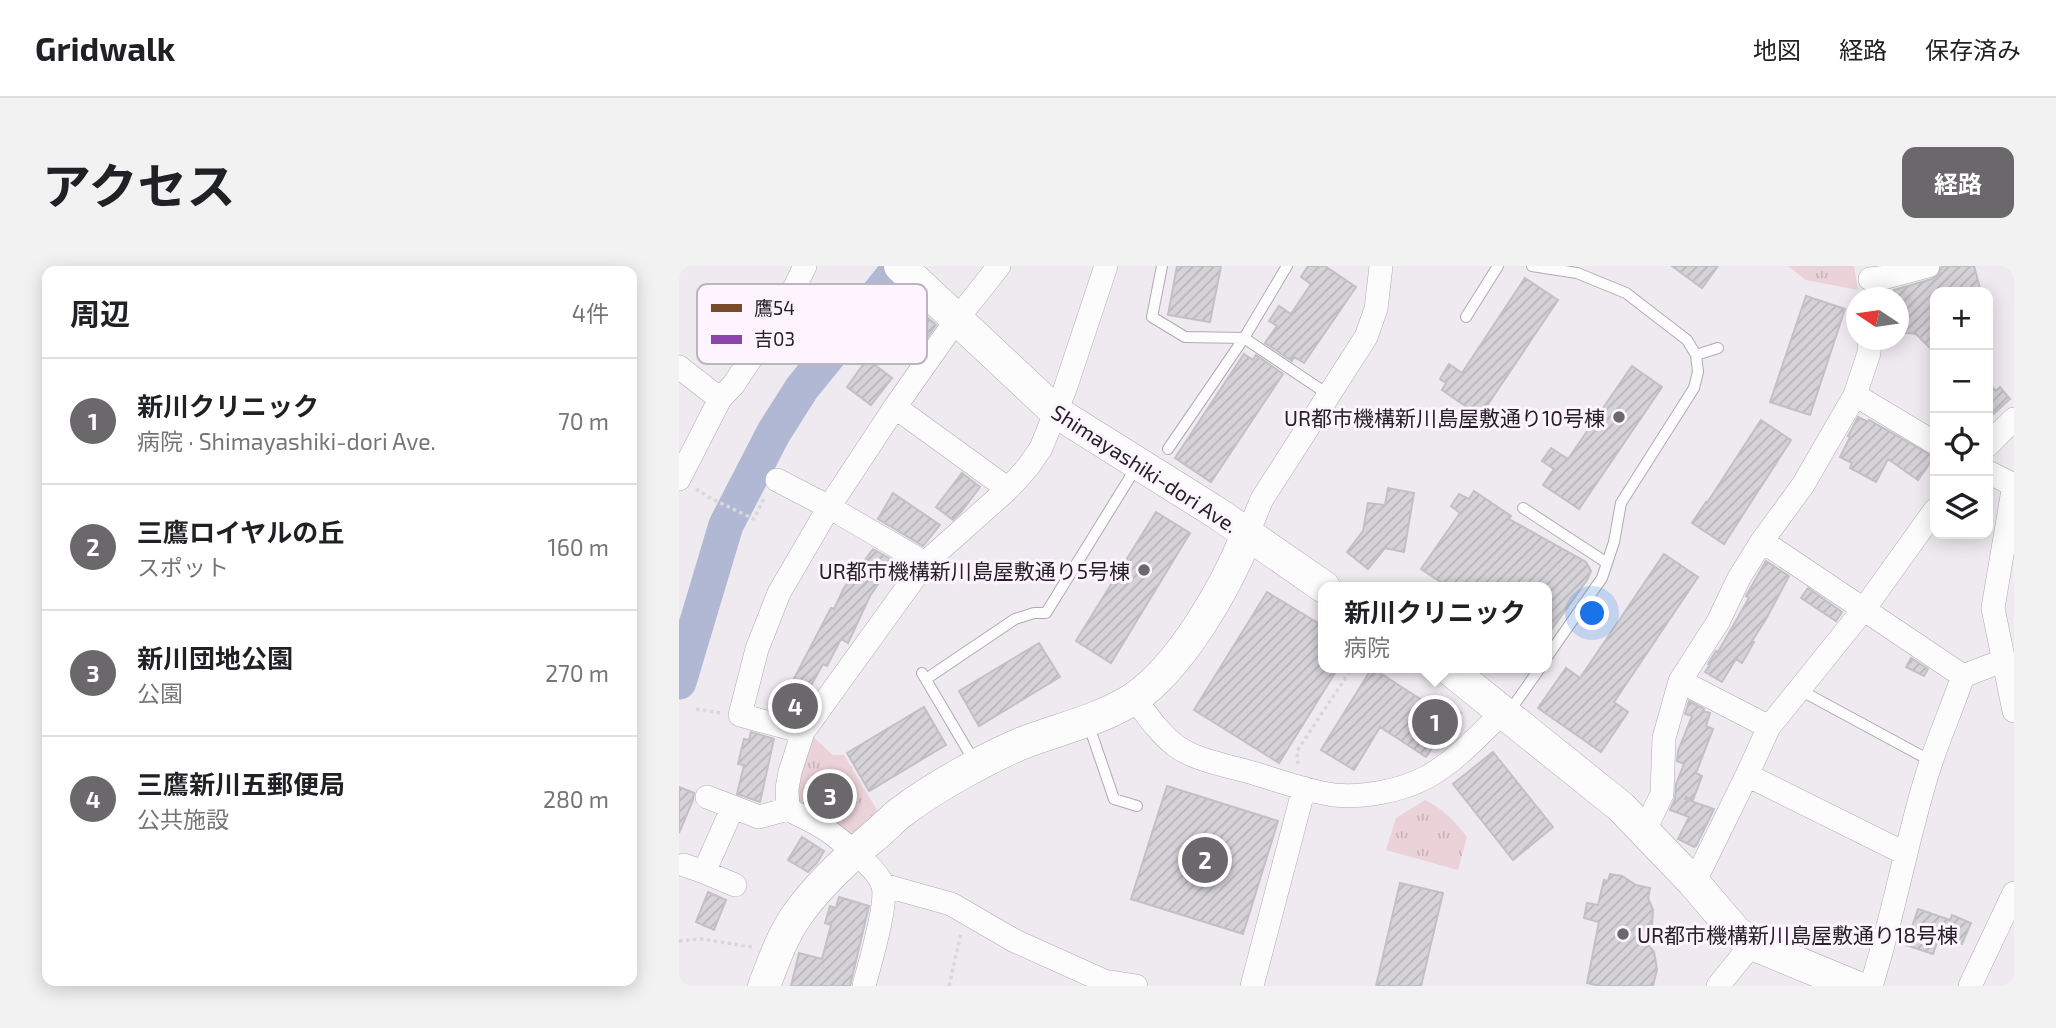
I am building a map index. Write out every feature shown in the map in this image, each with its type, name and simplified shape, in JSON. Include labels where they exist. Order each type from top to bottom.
[{"type":"street","points":[[797,284],[806,266]]},
{"type":"street","points":[[927,362],[999,266]]},
{"type":"street","points":[[788,809],[789,781],[803,732],[925,563],[1008,489],[1041,448],[1106,266]]},
{"type":"street","points":[[764,986],[778,951],[804,905],[833,872],[900,814],[977,766],[1020,744],[1087,721],[1134,698],[1171,666],[1235,564],[1262,499],[1366,338],[1376,309],[1381,266]]},
{"type":"street","points":[[1869,281],[1928,266]]},
{"type":"street","name":"Shimayashiki-dori Ave.","points":[[927,291],[1056,412],[1217,513],[1318,583]]},
{"type":"street","points":[[1644,830],[1662,794],[1664,738],[1680,681],[1718,622],[1739,578],[1803,485],[1855,395],[1869,350]]},
{"type":"street","points":[[679,480],[720,399],[747,364]]},
{"type":"street","points":[[803,732],[740,715],[757,649],[779,593],[829,506],[925,364]]},
{"type":"street","points":[[679,367],[720,399]]},
{"type":"street","points":[[1855,395],[1930,440]]},
{"type":"street","points":[[895,407],[1008,489]]},
{"type":"street","points":[[1993,440],[2014,419]]},
{"type":"street","points":[[1993,474],[2014,484],[1993,608],[2014,710]]},
{"type":"street","points":[[772,485],[829,506],[925,563]]},
{"type":"street","points":[[1695,883],[1769,727],[1864,609],[1930,517]]},
{"type":"street","points":[[1762,541],[1963,676]]},
{"type":"street","points":[[1871,986],[1885,942],[1931,761],[1963,676],[2002,661]]},
{"type":"street","points":[[1454,673],[1621,807],[1695,883],[1735,931],[1752,944],[1854,986]]},
{"type":"street","points":[[1680,681],[1769,727]]},
{"type":"street","points":[[1134,698],[1162,734],[1178,747],[1206,759],[1302,788],[1335,795],[1362,795],[1386,791],[1427,777],[1452,760],[1506,713]]},
{"type":"street","points":[[1747,775],[1906,854]]},
{"type":"street","points":[[1252,986],[1302,788]]},
{"type":"street","points":[[707,797],[759,817],[788,809],[829,831],[874,872],[883,885],[884,897],[864,986]]},
{"type":"street","points":[[733,807],[694,869],[735,885]]},
{"type":"street","points":[[883,885],[951,904],[1015,941],[1104,981],[1135,986]]},
{"type":"street","points":[[1970,986],[2014,893]]},
{"type":"street","points":[[1718,986],[1752,944]]},
{"type":"lane","points":[[1163,266],[1152,317],[1185,337],[1244,338],[1329,395]]},
{"type":"lane","points":[[1168,449],[1244,338],[1287,266]]},
{"type":"lane","points":[[1466,317],[1498,266]]},
{"type":"lane","points":[[1532,266],[1577,272],[1626,293],[1687,340],[1696,355],[1698,372],[1694,388],[1621,503],[1614,542],[1602,578],[1552,650]]},
{"type":"lane","points":[[1696,355],[1718,348]]},
{"type":"lane","points":[[977,766],[924,676],[1015,618],[1046,613],[1139,464]]},
{"type":"lane","points":[[1523,508],[1607,563]]},
{"type":"lane","points":[[1506,713],[1536,673]]},
{"type":"lane","points":[[1798,690],[1931,761]]},
{"type":"lane","points":[[1087,721],[1114,799],[1137,806]]},
{"type":"path","points":[[712,499],[754,519],[772,485]]},
{"type":"path","points":[[1302,788],[1297,751],[1349,673]]},
{"type":"path","points":[[949,986],[965,912]]},
{"type":"path","points":[[679,941],[702,939],[778,951]]},
{"type":"green space","points":[[1788,266],[1854,266],[1858,287],[1846,288],[1806,280]]},
{"type":"green space","points":[[810,734],[833,755],[844,755],[883,820],[853,845],[791,804]]},
{"type":"green space","points":[[1425,800],[1448,816],[1467,837],[1458,870],[1386,850],[1396,818]]},
{"type":"building","points":[[1177,266],[1221,266],[1210,322],[1168,315]]},
{"type":"building","points":[[1308,266],[1325,266],[1356,287],[1304,363],[1294,357],[1292,361],[1265,343],[1277,326],[1269,321],[1279,306],[1291,314],[1311,284],[1301,277]]},
{"type":"building","points":[[1672,266],[1718,266],[1702,288]]},
{"type":"building","points":[[1942,266],[1974,266],[1980,287],[1930,287],[1930,348],[1916,334],[1909,333],[1909,287],[1904,287],[1938,275]]},
{"type":"building","points":[[1525,278],[1558,300],[1480,416],[1442,390],[1446,383],[1440,379],[1449,364],[1462,373]]},
{"type":"building","points":[[1806,296],[1845,309],[1810,415],[1770,402]]},
{"type":"building","points":[[927,317],[936,325],[927,338]]},
{"type":"building","points":[[1244,354],[1253,360],[1256,355],[1283,374],[1211,482],[1175,458]]},
{"type":"building","points":[[863,364],[874,364],[892,378],[871,405],[847,387]]},
{"type":"building","name":"UR都市機構新川島屋敷通り10号棟","points":[[1632,366],[1662,387],[1579,509],[1543,485],[1554,469],[1542,461],[1551,448],[1568,459]]},
{"type":"building","points":[[1993,387],[1996,391],[2000,387],[2010,399],[1993,414]]},
{"type":"building","points":[[1858,417],[1868,422],[1869,420],[1930,455],[1930,463],[1918,480],[1888,459],[1876,482],[1850,468],[1852,463],[1840,457],[1850,437],[1848,436]]},
{"type":"building","points":[[1761,420],[1791,440],[1724,544],[1692,523]]},
{"type":"building","points":[[962,473],[980,487],[953,520],[936,507]]},
{"type":"building","points":[[1388,488],[1414,493],[1404,552],[1385,548],[1368,569],[1347,552],[1363,531],[1368,503],[1385,505]]},
{"type":"building","points":[[1474,491],[1511,516],[1509,519],[1586,562],[1591,571],[1587,580],[1552,629],[1552,582],[1440,582],[1421,569],[1460,513],[1451,506],[1459,494],[1469,499]]},
{"type":"building","points":[[893,493],[940,525],[923,546],[878,519]]},
{"type":"building","name":"UR都市機構新川島屋敷通り5号棟","points":[[1156,512],[1190,533],[1111,663],[1076,641]]},
{"type":"building","points":[[873,549],[894,561],[870,596],[848,643],[841,639],[827,666],[823,664],[804,698],[810,699],[797,716],[776,710],[780,692],[786,694],[831,608],[834,609],[844,588]]},
{"type":"building","points":[[1664,554],[1698,577],[1614,702],[1628,712],[1601,752],[1538,708],[1566,668],[1580,678]]},
{"type":"building","points":[[1766,561],[1789,576],[1742,663],[1736,659],[1722,682],[1705,672],[1749,598],[1746,596]]},
{"type":"building","points":[[1808,588],[1842,612],[1836,621],[1801,598]]},
{"type":"building","points":[[1267,592],[1318,623],[1318,673],[1335,673],[1279,763],[1194,710]]},
{"type":"building","points":[[1039,643],[1060,677],[979,726],[959,691]]},
{"type":"building","points":[[1911,658],[1928,669],[1924,676],[1906,667]]},
{"type":"building","points":[[1369,673],[1380,673],[1436,709],[1442,700],[1461,713],[1447,735],[1443,732],[1426,757],[1380,727],[1354,770],[1321,750]]},
{"type":"building","points":[[1689,701],[1710,713],[1706,726],[1713,729],[1696,773],[1702,776],[1693,800],[1686,797],[1685,799],[1714,809],[1694,847],[1678,839],[1689,817],[1670,810],[1684,764],[1677,761],[1678,751],[1692,716],[1685,714]]},
{"type":"building","points":[[924,707],[946,745],[869,791],[847,753]]},
{"type":"building","points":[[751,732],[774,739],[760,802],[737,794],[744,765],[738,764],[744,739],[749,740]]},
{"type":"building","points":[[1493,752],[1553,827],[1513,860],[1453,784]]},
{"type":"building","points":[[1167,786],[1278,821],[1243,934],[1131,899]]},
{"type":"building","points":[[679,787],[694,793],[679,833]]},
{"type":"building","points":[[802,837],[824,851],[808,872],[788,860]]},
{"type":"building","name":"UR都市機構新川島屋敷通り18号棟","points":[[1610,874],[1650,888],[1648,898],[1653,910],[1652,926],[1645,941],[1654,952],[1657,969],[1653,986],[1600,986],[1587,983],[1599,922],[1584,918],[1587,903],[1598,905],[1604,880],[1608,881]]},
{"type":"building","points":[[1400,883],[1443,893],[1421,986],[1376,986]]},
{"type":"building","points":[[708,892],[726,900],[714,930],[696,922]]},
{"type":"building","points":[[839,897],[869,906],[850,986],[791,986],[799,953],[822,959],[831,925],[825,923],[830,906],[836,908]]},
{"type":"building","points":[[1918,909],[1950,920],[1952,915],[1971,923],[1962,944],[1940,934],[1933,954],[1906,945]]},
{"type":"waterway","points":[[886,284],[901,266]]},
{"type":"waterway","points":[[679,682],[726,525],[774,432],[802,388],[821,364]]},
{"type":"place","name":"UR都市機構新川島屋敷通り10号棟","points":[[1619,417]]},
{"type":"place","name":"UR都市機構新川島屋敷通り5号棟","points":[[1144,570]]},
{"type":"place","name":"三鷹新川五郵便局","points":[[795,706]]},
{"type":"place","name":"新川クリニック","points":[[1435,722]]},
{"type":"place","name":"新川団地公園","points":[[830,796]]},
{"type":"place","name":"三鷹ロイヤルの丘","points":[[1205,860]]},
{"type":"place","name":"UR都市機構新川島屋敷通り18号棟","points":[[1623,934]]}]
